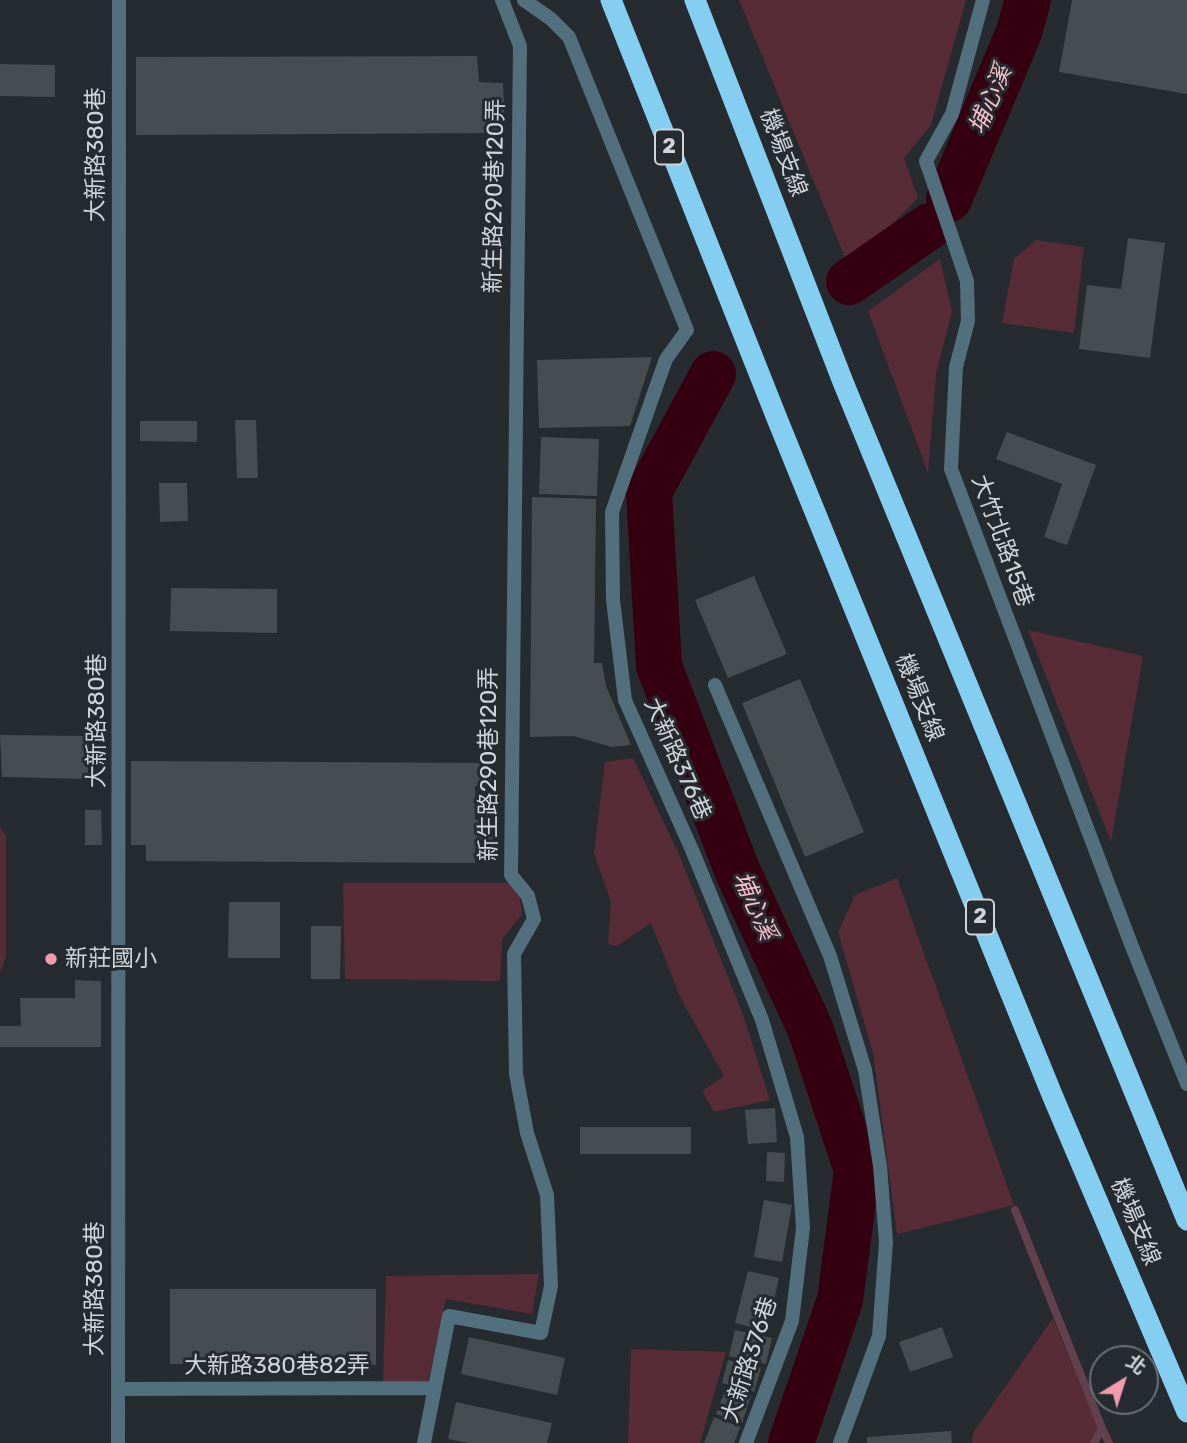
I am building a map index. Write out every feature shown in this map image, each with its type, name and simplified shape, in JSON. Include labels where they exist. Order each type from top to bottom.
[{"type":"highway","name":"機場支線","points":[[611,0],[726,293],[1053,1097],[1187,1412]]},
{"type":"highway","name":"機場支線","points":[[695,0],[843,382],[1187,1220]]},
{"type":"lane","name":"大新路380巷","points":[[118,1443],[119,0]]},
{"type":"lane","name":"新生路290巷120弄","points":[[424,1443],[449,1316],[541,1332],[551,1286],[547,1195],[527,1133],[516,1074],[514,954],[534,919],[528,896],[511,876],[520,46],[502,0]]},
{"type":"lane","name":"大新路376巷","points":[[524,0],[551,19],[569,37],[687,330],[666,359],[611,512],[613,600],[625,700],[692,850],[762,1020],[797,1137],[803,1228],[792,1321],[746,1443]]},
{"type":"lane","name":"大竹北路15巷","points":[[983,0],[952,114],[926,161],[967,281],[968,321],[956,368],[951,469],[1121,918],[1187,1084]]},
{"type":"lane","points":[[715,685],[830,956],[865,1070],[880,1166],[886,1242],[879,1336],[841,1443]]},
{"type":"lane","name":"大新路380巷82弄","points":[[119,1389],[435,1388]]},
{"type":"shaded area","points":[[739,0],[966,0],[931,125],[904,158],[918,198],[849,267]]},
{"type":"shaded area","points":[[1036,240],[1084,247],[1074,333],[1002,323],[1014,259]]},
{"type":"shaded area","points":[[940,259],[952,312],[936,374],[928,473],[868,311]]},
{"type":"shaded area","points":[[1028,630],[1143,656],[1111,842]]},
{"type":"shaded area","points":[[633,758],[678,852],[742,1012],[770,1100],[714,1112],[702,1091],[724,1076],[681,999],[651,923],[617,946],[608,944],[611,902],[594,853],[605,762]]},
{"type":"shaded area","points":[[0,827],[6,836],[6,956],[0,974]]},
{"type":"shaded area","points":[[897,878],[1014,1205],[897,1234],[873,1053],[838,932],[855,895]]},
{"type":"shaded area","points":[[343,883],[512,883],[520,898],[522,915],[502,939],[500,981],[345,979]]},
{"type":"shaded area","points":[[539,1274],[532,1314],[446,1299],[428,1381],[383,1382],[386,1276]]},
{"type":"shaded area","points":[[1053,1318],[1089,1406],[1089,1415],[1093,1415],[1098,1428],[1090,1443],[972,1443],[973,1433]]},
{"type":"shaded area","points":[[631,1349],[726,1352],[700,1443],[628,1443]]},
{"type":"building","points":[[1072,0],[1187,0],[1187,94],[1059,72]]},
{"type":"building","points":[[477,56],[479,82],[503,83],[505,133],[136,135],[136,57]]},
{"type":"building","points":[[0,64],[55,65],[55,97],[0,96]]},
{"type":"building","points":[[1128,238],[1165,243],[1150,358],[1079,349],[1087,285],[1121,289]]},
{"type":"building","points":[[652,357],[630,426],[539,428],[537,360]]},
{"type":"building","points":[[235,420],[256,420],[258,478],[237,478]]},
{"type":"building","points":[[140,421],[197,421],[197,442],[140,441]]},
{"type":"building","points":[[1007,432],[1096,465],[1067,545],[1044,537],[1062,484],[996,459]]},
{"type":"building","points":[[541,437],[599,439],[597,496],[539,494]]},
{"type":"building","points":[[159,483],[187,483],[188,521],[160,522]]},
{"type":"building","points":[[532,497],[596,499],[594,663],[602,663],[606,686],[631,745],[612,747],[573,736],[530,737]]},
{"type":"building","points":[[754,576],[787,654],[728,678],[695,600]]},
{"type":"building","points":[[171,588],[277,589],[277,633],[170,631]]},
{"type":"building","points":[[800,679],[864,832],[805,857],[742,703]]},
{"type":"building","points":[[0,735],[88,736],[88,779],[2,777]]},
{"type":"building","points":[[131,761],[492,763],[492,786],[475,786],[475,820],[493,820],[493,849],[475,848],[475,863],[146,861],[146,845],[131,845]]},
{"type":"building","points":[[85,810],[101,810],[102,845],[85,845]]},
{"type":"building","points":[[229,902],[280,902],[280,958],[228,958]]},
{"type":"building","points":[[311,926],[341,926],[340,979],[311,979]]},
{"type":"building","points":[[75,980],[101,981],[101,1047],[0,1047],[0,1026],[21,1026],[20,998],[75,998]]},
{"type":"building","points":[[775,1108],[777,1142],[748,1144],[745,1110]]},
{"type":"building","points":[[580,1127],[691,1127],[691,1154],[580,1154]]},
{"type":"building","points":[[767,1152],[785,1153],[784,1182],[766,1181]]},
{"type":"building","points":[[764,1200],[792,1205],[782,1262],[754,1257]]},
{"type":"building","points":[[748,1271],[779,1278],[767,1331],[735,1323]]},
{"type":"building","points":[[170,1289],[376,1289],[376,1365],[170,1364]]},
{"type":"building","points":[[942,1327],[953,1357],[910,1372],[899,1342]]},
{"type":"building","points":[[735,1330],[772,1338],[766,1364],[729,1356]]},
{"type":"building","points":[[469,1337],[565,1358],[557,1395],[461,1374]]},
{"type":"building","points":[[728,1360],[761,1368],[754,1392],[722,1383]]},
{"type":"building","points":[[726,1388],[751,1396],[742,1423],[716,1414]]},
{"type":"building","points":[[456,1402],[552,1423],[547,1443],[469,1443],[448,1439]]},
{"type":"building","points":[[714,1417],[740,1427],[734,1443],[704,1443]]},
{"type":"building","points":[[951,1431],[952,1443],[867,1443],[867,1437]]},
{"type":"waterway","name":"埔心溪","points":[[949,199],[1019,32],[1028,0]]},
{"type":"waterway","points":[[849,282],[930,226]]},
{"type":"waterway","name":"埔心溪","points":[[713,374],[649,492],[659,666],[737,870],[810,1028],[857,1170],[840,1300],[791,1443]]},
{"type":"waterway","points":[[1015,1210],[1102,1428],[1094,1443]]},
{"type":"waterway","points":[[1102,1428],[1109,1443]]},
{"type":"place","name":"新莊國小","points":[[51,959]]}]
